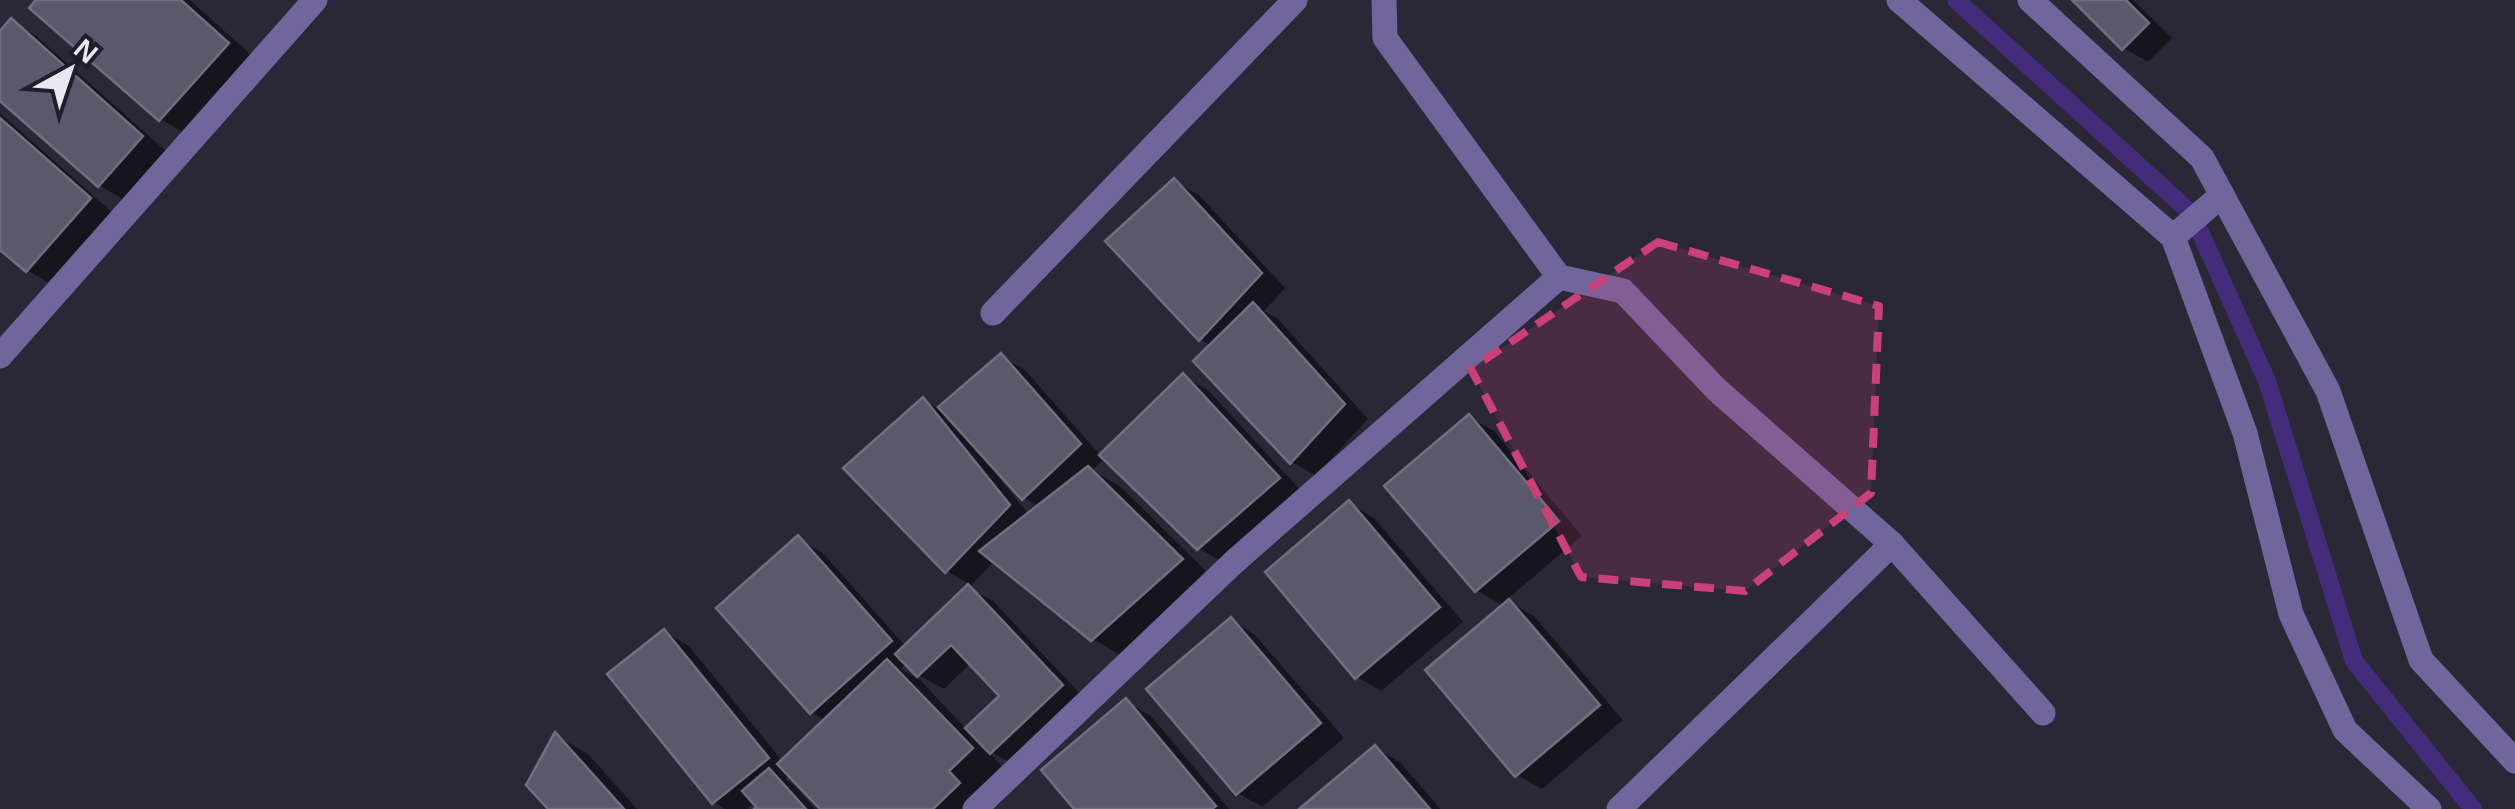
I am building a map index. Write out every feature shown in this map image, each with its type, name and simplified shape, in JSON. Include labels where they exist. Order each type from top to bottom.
[{"type":"street","points":[[0,356],[314,0]]},
{"type":"street","points":[[993,312],[1295,0]]},
{"type":"street","points":[[1384,0],[1385,38],[1558,277],[1624,291],[1716,389],[1892,544],[2043,714]]},
{"type":"street","points":[[1899,0],[2173,236],[2245,433],[2291,614],[2345,730],[2429,809]]},
{"type":"street","points":[[2030,0],[2202,158],[2328,392],[2421,660],[2515,761]]},
{"type":"street","points":[[2173,236],[2222,195]]},
{"type":"street","points":[[976,809],[1234,562],[1558,277]]},
{"type":"street","points":[[1618,809],[1892,544]]},
{"type":"highlighted area","points":[[1658,242],[1879,306],[1871,493],[1745,591],[1581,577],[1471,369]]},
{"type":"building","points":[[36,0],[181,0],[229,43],[159,121],[29,8]]},
{"type":"building","points":[[2072,0],[2126,0],[2149,23],[2122,50]]},
{"type":"building","points":[[11,18],[143,136],[98,187],[0,101],[0,31]]},
{"type":"building","points":[[0,118],[91,198],[26,272],[0,250]]},
{"type":"building","points":[[1174,178],[1262,273],[1199,341],[1105,241]]},
{"type":"building","points":[[1253,302],[1345,404],[1290,464],[1193,361]]},
{"type":"building","points":[[1001,353],[1081,444],[1022,500],[938,407]]},
{"type":"building","points":[[1183,373],[1280,478],[1197,550],[1099,455]]},
{"type":"building","points":[[923,397],[1010,505],[945,573],[843,468]]},
{"type":"building","points":[[1469,414],[1559,521],[1475,592],[1384,486]]},
{"type":"building","points":[[1088,466],[1183,559],[1091,641],[979,551]]},
{"type":"building","points":[[1349,500],[1440,607],[1355,679],[1265,572]]},
{"type":"building","points":[[798,535],[892,641],[810,714],[716,608]]},
{"type":"building","points":[[968,584],[1063,685],[990,754],[965,728],[999,696],[951,645],[917,677],[895,654]]},
{"type":"building","points":[[1509,599],[1600,705],[1515,777],[1425,670]]},
{"type":"building","points":[[1231,617],[1321,723],[1236,795],[1146,689]]},
{"type":"building","points":[[664,629],[769,758],[712,804],[607,674]]},
{"type":"building","points":[[887,659],[973,748],[949,771],[960,783],[933,809],[820,809],[777,764]]},
{"type":"building","points":[[1126,698],[1216,806],[1074,809],[1041,770]]},
{"type":"building","points":[[555,732],[624,809],[548,809],[526,785]]},
{"type":"building","points":[[1375,745],[1430,809],[1299,809]]},
{"type":"building","points":[[769,768],[806,809],[754,809],[742,791]]},
{"type":"waterway","points":[[1956,0],[2192,214],[2267,381],[2354,661],[2473,809]]}]
